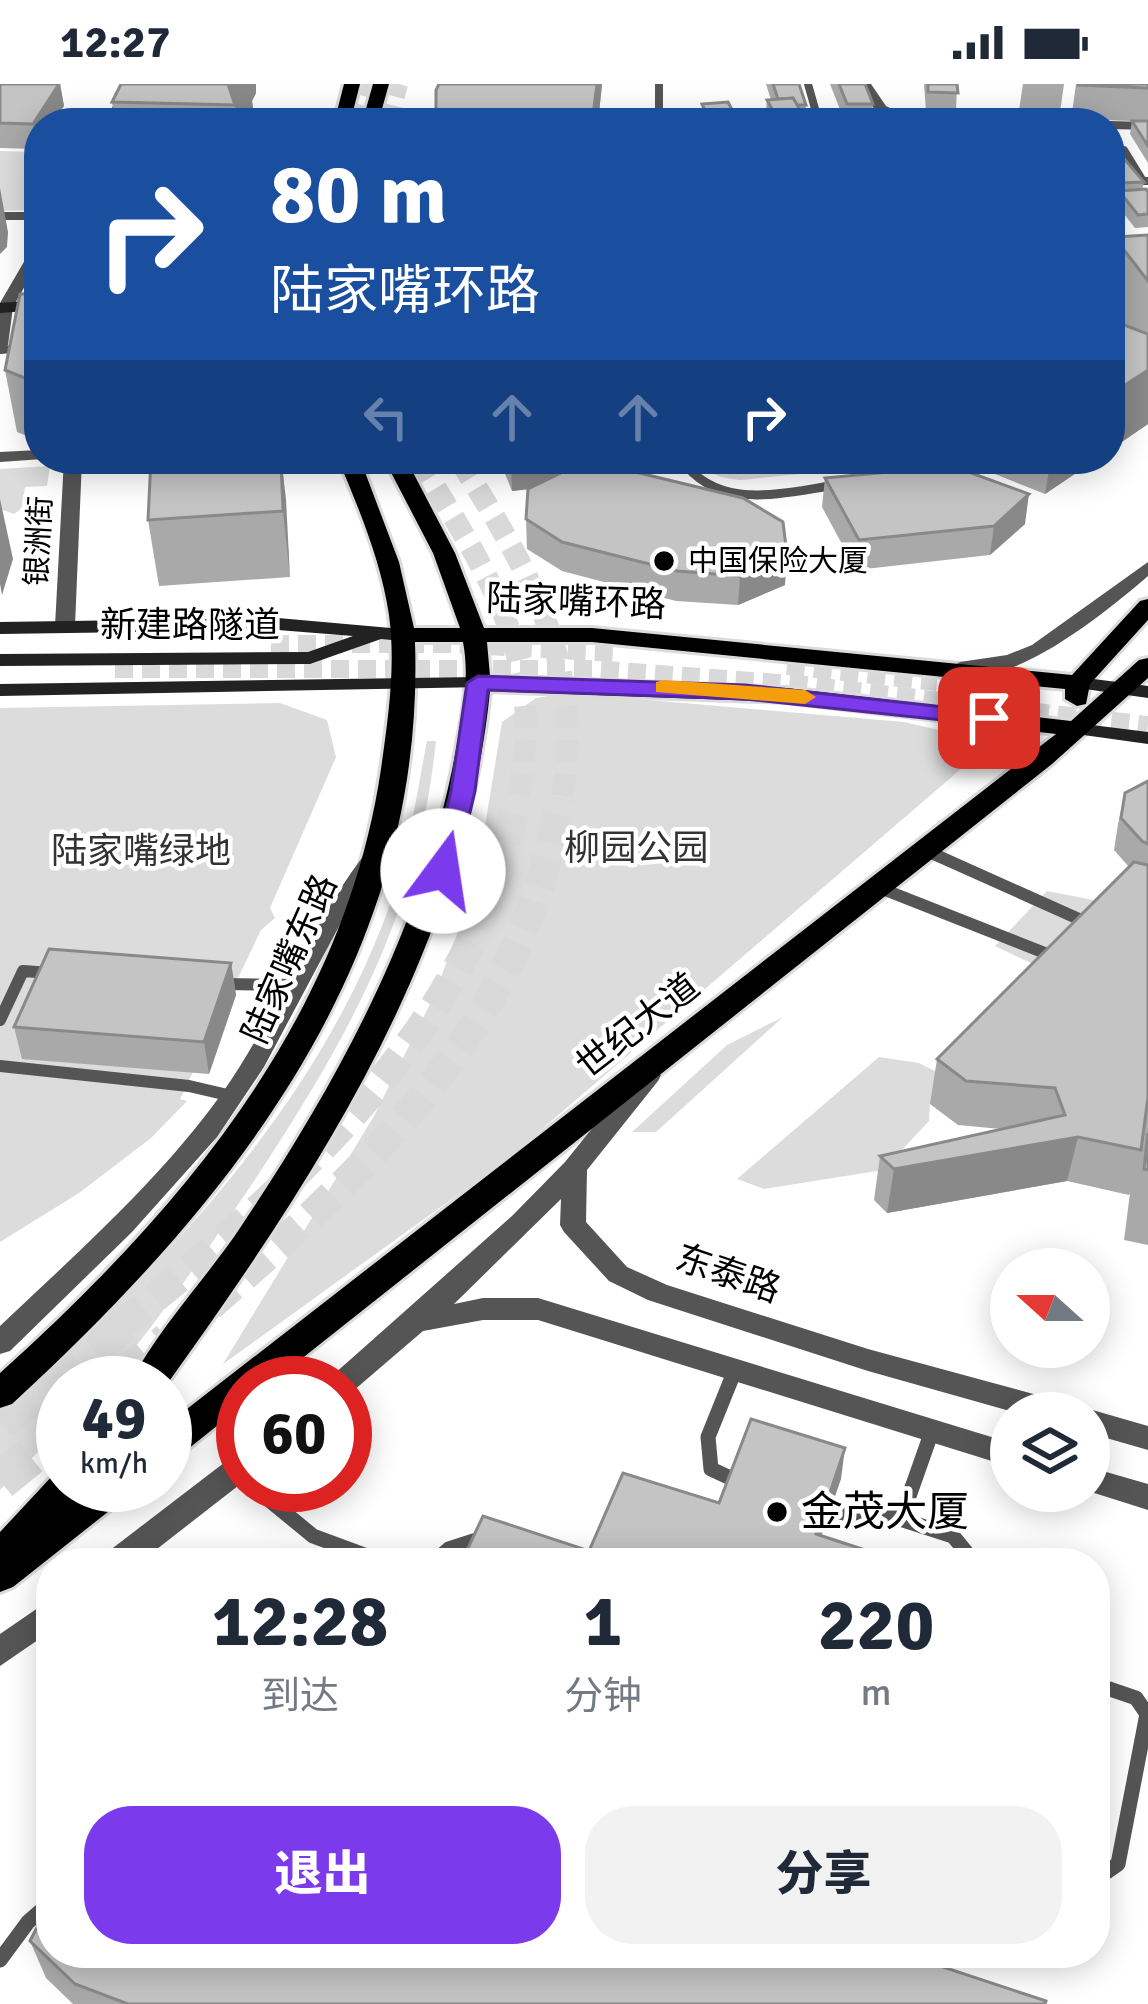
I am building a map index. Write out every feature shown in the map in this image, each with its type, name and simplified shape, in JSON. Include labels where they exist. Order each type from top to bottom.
[{"type":"main road","name":"陆家嘴东路","points":[[0,1394],[119,1280],[232,1155],[286,1072],[352,936],[382,848],[398,763],[404,685],[398,597],[354,474]]},
{"type":"main road","points":[[168,1356],[212,1297],[297,1162],[377,1024],[443,871],[463,791],[478,683],[474,633],[402,474]]},
{"type":"main road","points":[[1076,729],[1078,683],[1148,606]]},
{"type":"main road","name":"陆家嘴环路","points":[[0,628],[278,624],[375,635],[592,635],[1135,690]]},
{"type":"main road","name":"新建路隧道","points":[[0,660],[310,658],[375,635]]},
{"type":"main road","points":[[0,645],[271,644]]},
{"type":"main road","name":"世纪大道","points":[[280,1356],[656,1066],[1076,729],[1135,690],[1148,665]]},
{"type":"main road","points":[[0,670],[115,669]]},
{"type":"main road","points":[[0,690],[478,683],[663,687],[786,695],[1148,737]]},
{"type":"main road","name":"世纪大道","points":[[192,1425],[216,1406]]},
{"type":"main road","points":[[4,1557],[44,1512]]},
{"type":"main road","points":[[4,1557],[73,1512]]},
{"type":"street","points":[[0,347],[2,315],[24,275]]},
{"type":"street","name":"银洲街","points":[[64,626],[73,474]]},
{"type":"street","points":[[940,668],[1015,661],[1074,628],[1148,567]]},
{"type":"street","points":[[0,1343],[161,1184],[232,1096],[298,985],[342,897],[382,848]]},
{"type":"street","points":[[372,1360],[524,1223],[656,1066]]},
{"type":"street","name":"东泰路","points":[[577,1165],[573,1225],[618,1274],[701,1308],[990,1393]]},
{"type":"street","points":[[419,1321],[483,1309],[538,1309],[990,1449]]},
{"type":"street","points":[[1110,1427],[1148,1438]]},
{"type":"street","points":[[1110,1485],[1148,1497]]},
{"type":"street","points":[[138,1548],[216,1494]]},
{"type":"street","points":[[0,1652],[36,1624]]},
{"type":"lane","points":[[1125,152],[1146,183]]},
{"type":"lane","points":[[688,474],[691,480],[721,494],[848,484]]},
{"type":"lane","points":[[890,479],[906,474]]},
{"type":"lane","points":[[927,851],[1101,929]]},
{"type":"lane","points":[[880,888],[1068,962]]},
{"type":"lane","points":[[0,1021],[23,971],[70,974]]},
{"type":"lane","points":[[212,983],[298,985]]},
{"type":"lane","points":[[0,1066],[232,1096]]},
{"type":"lane","points":[[735,1370],[708,1437],[707,1459],[722,1477],[763,1489]]},
{"type":"lane","points":[[893,1517],[908,1499],[932,1431]]},
{"type":"lane","points":[[805,1502],[867,1520],[893,1517],[953,1535],[968,1548]]},
{"type":"lane","points":[[285,1512],[313,1536],[345,1548]]},
{"type":"lane","points":[[456,1548],[468,1540],[510,1540]]},
{"type":"lane","points":[[1110,1689],[1136,1699],[1147,1714],[1140,1798],[1118,1864],[1110,1870]]},
{"type":"lane","points":[[0,1960],[36,1915]]},
{"type":"green space","points":[[0,151],[24,152],[24,210],[0,211]]},
{"type":"green space","points":[[24,468],[24,474],[49,474],[47,486],[25,487],[22,508],[14,514],[0,509],[0,469]]},
{"type":"green space","points":[[716,474],[800,474],[741,480]]},
{"type":"green space","name":"柳园公园","points":[[568,693],[904,722],[943,731],[964,747],[961,769],[506,1160],[228,1356],[374,1116],[433,998],[475,887],[502,722],[536,698]]},
{"type":"green space","name":"陆家嘴绿地","points":[[280,703],[327,720],[336,757],[270,908],[275,918],[261,930],[180,1099],[187,1101],[151,1138],[79,1193],[0,1242],[0,708]]},
{"type":"green space","points":[[427,741],[436,741],[427,804],[395,920],[373,974],[318,1079],[200,1260],[128,1356],[64,1356],[171,1247],[273,1122],[356,985],[388,910]]},
{"type":"green space","points":[[1047,891],[1124,906],[1056,975],[995,946]]},
{"type":"green space","points":[[783,1017],[656,1132],[632,1132],[727,1045]]},
{"type":"green space","points":[[879,1057],[919,1063],[953,1080],[930,1103],[929,1121],[883,1170],[764,1189],[737,1179]]},
{"type":"green space","points":[[36,1384],[36,1454],[0,1490],[0,1419]]},
{"type":"building","points":[[0,84],[59,84],[43,108],[24,108],[24,124],[0,123]]},
{"type":"building","points":[[121,84],[228,84],[235,105],[112,102]]},
{"type":"building","points":[[439,84],[597,84],[594,108],[436,108]]},
{"type":"building","points":[[773,84],[799,84],[806,105],[797,105],[793,98],[778,99]]},
{"type":"building","points":[[839,84],[865,84],[873,104],[847,104]]},
{"type":"building","points":[[928,84],[957,84],[958,93],[928,92]]},
{"type":"building","points":[[1148,84],[1148,88],[1078,85]]},
{"type":"building","points":[[793,98],[799,108],[772,108],[767,100]]},
{"type":"building","points":[[728,102],[731,108],[704,108],[702,104]]},
{"type":"building","points":[[1132,121],[1148,121],[1148,146]]},
{"type":"building","points":[[1125,160],[1144,182],[1125,183]]},
{"type":"building","points":[[1146,189],[1148,214],[1138,215],[1125,199],[1125,191]]},
{"type":"building","points":[[1148,235],[1148,281],[1125,251],[1125,236]]},
{"type":"building","points":[[20,294],[24,294],[24,378],[5,370]]},
{"type":"building","points":[[1125,325],[1148,334],[1148,370],[1125,385]]},
{"type":"building","points":[[150,474],[282,474],[283,511],[148,520]]},
{"type":"building","name":"中国保险大厦","points":[[559,474],[644,474],[743,498],[783,522],[787,555],[740,576],[677,571],[562,542],[526,519],[528,489]]},
{"type":"building","points":[[974,474],[1029,494],[994,526],[859,540],[825,478]]},
{"type":"building","points":[[1148,781],[1148,844],[1121,818],[1125,793]]},
{"type":"building","points":[[1134,862],[1148,865],[1148,1097],[1141,1150],[1078,1137],[894,1169],[880,1156],[1065,1115],[1055,1088],[966,1081],[937,1059]]},
{"type":"building","points":[[49,949],[231,963],[204,1042],[14,1027]]},
{"type":"building","points":[[751,1419],[845,1448],[816,1534],[859,1548],[590,1548],[623,1473],[719,1503]]},
{"type":"building","points":[[483,1516],[580,1548],[468,1548]]},
{"type":"building","points":[[58,1968],[946,1968],[1046,2001],[128,2004],[75,1984]]},
{"type":"tunnel","points":[[364,108],[371,84]]},
{"type":"tunnel","points":[[393,108],[399,84]]},
{"type":"tunnel","points":[[427,474],[489,581],[518,661],[525,751],[517,802]]},
{"type":"tunnel","points":[[468,474],[529,581],[559,663],[567,752],[561,802]]},
{"type":"tunnel","points":[[271,644],[451,644],[615,653]]},
{"type":"tunnel","points":[[787,666],[937,682]]},
{"type":"tunnel","points":[[115,669],[593,669],[805,685],[1148,725]]},
{"type":"tunnel","points":[[120,1326],[283,1186],[382,1079],[425,1022],[462,960],[491,895],[518,799]]},
{"type":"tunnel","points":[[210,1306],[383,1143],[458,1050],[524,929],[562,799]]},
{"type":"tunnel","points":[[0,1421],[123,1323]]},
{"type":"tunnel","points":[[151,1356],[169,1341]]},
{"type":"tunnel","points":[[0,1481],[36,1451]]},
{"type":"slow traffic","points":[[664,687],[805,697]]},
{"type":"place","name":"中国保险大厦","points":[[664,561]]},
{"type":"place","name":"金茂大厦","points":[[777,1512]]},
{"type":"route","points":[[443,871],[463,791],[478,683],[745,692],[989,718]]}]
